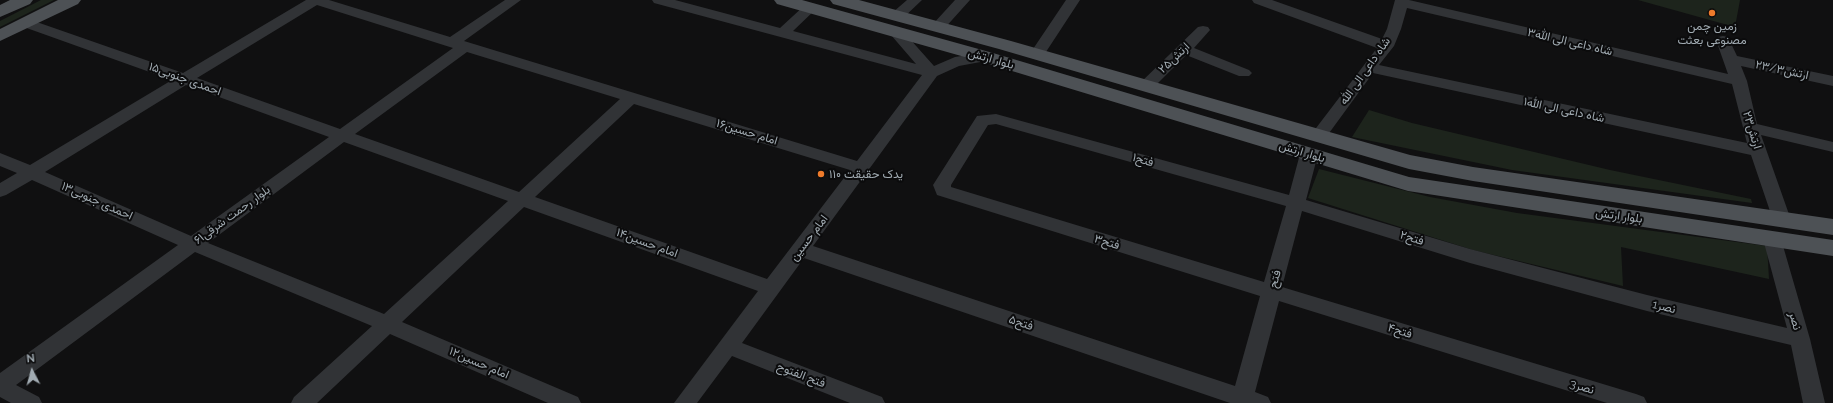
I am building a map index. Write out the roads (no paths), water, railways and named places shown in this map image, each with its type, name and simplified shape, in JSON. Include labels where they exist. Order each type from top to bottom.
[{"type":"main road","points":[[0,12],[24,0]]},
{"type":"main road","points":[[0,36],[72,0]]},
{"type":"main road","name":"بلوار ارتش","points":[[783,0],[810,8],[897,24],[938,27],[1038,55],[1145,87],[1314,145],[1408,184],[1833,248]]},
{"type":"main road","name":"بلوار ارتش","points":[[851,1],[897,24],[986,57],[1314,145],[1473,174],[1833,227]]},
{"type":"street","name":"امام حسین۱۶","points":[[315,0],[862,168]]},
{"type":"street","points":[[0,191],[315,0]]},
{"type":"street","name":"بلوار رحمت شرقی۶۱","points":[[0,386],[343,135],[514,0]]},
{"type":"street","points":[[659,0],[932,73],[955,62],[986,57]]},
{"type":"street","points":[[915,0],[897,24],[932,73]]},
{"type":"street","points":[[938,27],[963,0]]},
{"type":"street","points":[[1038,55],[1071,0]]},
{"type":"street","points":[[1259,0],[1386,46]]},
{"type":"street","name":"شاه داعی الی الله","points":[[1314,145],[1386,46],[1394,29],[1402,2]]},
{"type":"street","name":"شاه داعی الی الله۳","points":[[1402,2],[1739,81]]},
{"type":"street","points":[[783,33],[810,8]]},
{"type":"street","name":"احمدی جنوبی۱۵","points":[[26,23],[522,199]]},
{"type":"street","name":"ارتش۲۵","points":[[1145,87],[1203,30]]},
{"type":"street","name":"ارتش۲۳","points":[[1723,40],[1739,81],[1750,127],[1782,220]]},
{"type":"street","points":[[1184,49],[1244,73]]},
{"type":"street","name":"۲۳/۳ارتش","points":[[1730,59],[1833,81]]},
{"type":"street","name":"شاه داعی الی الله۱","points":[[1370,68],[1759,151]]},
{"type":"street","name":"امام حسین","points":[[685,403],[932,73]]},
{"type":"street","points":[[302,403],[632,97]]},
{"type":"street","name":"۳فتح","points":[[990,119],[983,120],[942,185],[943,191],[1271,293]]},
{"type":"street","name":"۱فتح","points":[[990,119],[996,119],[1296,203]]},
{"type":"street","points":[[1750,127],[1833,147]]},
{"type":"street","name":"فتح","points":[[1248,401],[1271,293],[1314,145]]},
{"type":"street","name":"احمدی جنوبی۱۳","points":[[0,159],[193,244],[387,324]]},
{"type":"street","name":"امام حسین۱۴","points":[[522,199],[772,288]]},
{"type":"street","name":"۲فتح","points":[[1296,203],[1528,271]]},
{"type":"street","name":"نصر","points":[[1772,239],[1800,339],[1814,403]]},
{"type":"street","name":"۵فتح","points":[[800,249],[1248,401]]},
{"type":"street","name":"1نصر","points":[[1528,271],[1647,304],[1800,339]]},
{"type":"street","name":"فتح۴","points":[[1271,293],[1528,370]]},
{"type":"street","name":"امام حسین۱۲","points":[[387,324],[570,403]]},
{"type":"street","name":"فتح الفتوح","points":[[727,346],[874,403]]},
{"type":"street","name":"3نصر","points":[[1528,370],[1636,403]]},
{"type":"street","points":[[0,386],[31,403]]},
{"type":"place","name":"زمین چمن مصنوعی بعثت","points":[[1712,13]]},
{"type":"place","name":"یدک حقیقت ۱۱۰","points":[[821,174]]}]
